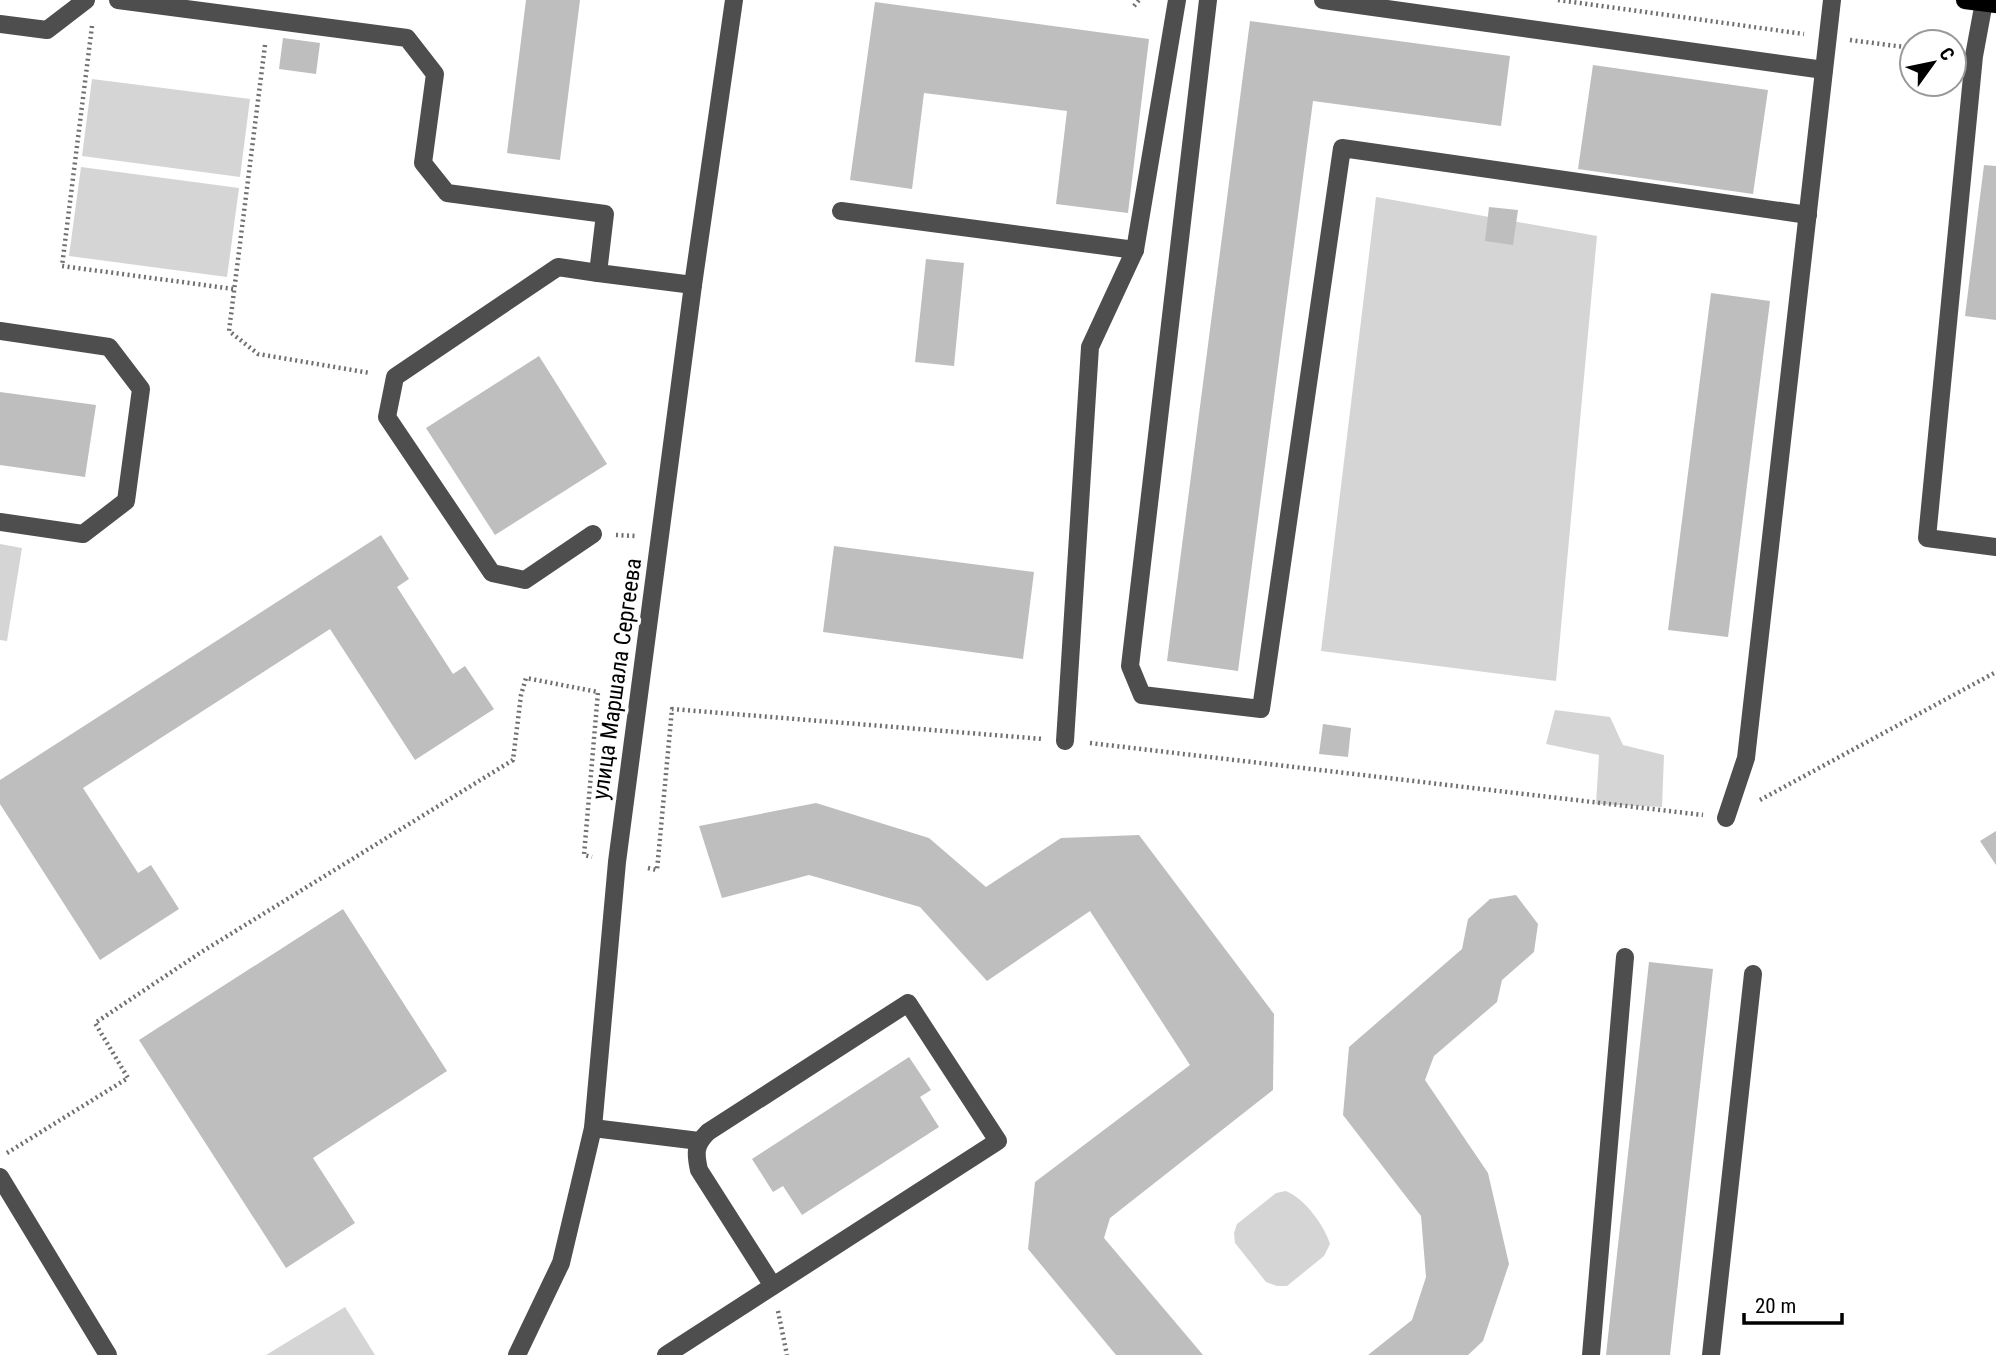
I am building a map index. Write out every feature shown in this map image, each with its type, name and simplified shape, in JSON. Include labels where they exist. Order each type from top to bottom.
[{"type":"main road","points":[[1965,0],[1990,3]]},
{"type":"street","points":[[118,0],[407,38],[435,74],[424,163],[447,193],[605,214],[598,272]]},
{"type":"street","name":"улица Маршала Сергеева","points":[[517,1355],[561,1263],[593,1128],[617,862],[693,285],[734,0]]},
{"type":"street","points":[[1065,741],[1090,348],[1135,250],[1177,0]]},
{"type":"street","points":[[1208,0],[1130,666],[1142,695],[1261,709],[1342,148],[1808,215]]},
{"type":"street","points":[[1323,0],[1824,70]]},
{"type":"street","points":[[1726,818],[1746,758],[1832,0]]},
{"type":"street","points":[[0,24],[47,30],[83,2]]},
{"type":"street","points":[[1990,3],[1973,57],[1927,538],[1996,547]]},
{"type":"street","points":[[841,211],[1135,250]]},
{"type":"street","points":[[593,534],[525,580],[492,573],[387,417],[395,377],[558,267],[693,285]]},
{"type":"street","points":[[0,331],[109,347],[141,389],[126,501],[83,534],[0,522]]},
{"type":"street","points":[[1591,1355],[1625,957]]},
{"type":"street","points":[[1711,1355],[1753,974]]},
{"type":"street","points":[[666,1355],[998,1141],[908,1003],[708,1132],[699,1141],[695,1152],[699,1170],[773,1286]]},
{"type":"street","points":[[593,1128],[699,1141]]},
{"type":"street","points":[[0,1177],[108,1355]]},
{"type":"path","points":[[1134,6],[1139,0]]},
{"type":"path","points":[[1558,0],[1898,46]]},
{"type":"path","points":[[83,2],[93,28],[62,267],[234,289]]},
{"type":"path","points":[[269,20],[229,331],[258,354],[395,377]]},
{"type":"path","points":[[593,534],[660,537]]},
{"type":"path","points":[[648,868],[657,870],[672,709],[1065,741],[1726,818],[1996,672]]},
{"type":"path","points":[[0,1157],[128,1078],[95,1023],[226,937],[513,760],[521,695],[526,678],[598,692],[584,855]]},
{"type":"path","points":[[773,1286],[787,1355]]},
{"type":"shaded area","points":[[92,79],[250,99],[240,177],[82,156]]},
{"type":"shaded area","points":[[81,167],[239,188],[227,277],[69,256]]},
{"type":"shaded area","points":[[1376,197],[1597,236],[1556,681],[1321,651]]},
{"type":"shaded area","points":[[0,544],[22,548],[7,641],[0,640]]},
{"type":"shaded area","points":[[1555,710],[1610,717],[1623,745],[1664,755],[1662,807],[1596,804],[1599,755],[1546,744]]},
{"type":"shaded area","points":[[1286,1191],[1313,1213],[1330,1244],[1324,1256],[1287,1286],[1277,1286],[1266,1282],[1235,1243],[1234,1233],[1237,1224],[1276,1193]]},
{"type":"shaded area","points":[[345,1307],[375,1355],[266,1355]]},
{"type":"building","points":[[526,0],[580,0],[560,160],[507,153]]},
{"type":"building","points":[[875,2],[1149,39],[1128,213],[1056,204],[1067,111],[924,93],[912,189],[850,180]]},
{"type":"building","points":[[1250,21],[1510,56],[1501,126],[1313,101],[1238,671],[1167,661]]},
{"type":"building","points":[[283,38],[320,43],[316,74],[279,69]]},
{"type":"building","points":[[1593,65],[1768,90],[1753,194],[1578,169]]},
{"type":"building","points":[[1984,165],[1996,166],[1996,320],[1965,316]]},
{"type":"building","points":[[1489,207],[1518,210],[1513,245],[1485,241]]},
{"type":"building","points":[[926,259],[964,263],[954,366],[915,362]]},
{"type":"building","points":[[1711,293],[1770,301],[1728,637],[1668,630]]},
{"type":"building","points":[[539,356],[607,464],[495,535],[426,428]]},
{"type":"building","points":[[0,392],[96,405],[85,477],[0,465]]},
{"type":"building","points":[[381,535],[409,579],[397,587],[453,674],[465,666],[494,709],[415,760],[330,629],[83,788],[138,873],[151,865],[179,909],[100,960],[0,804],[0,780]]},
{"type":"building","points":[[834,546],[1034,572],[1023,659],[823,632]]},
{"type":"building","points":[[1323,724],[1351,728],[1348,757],[1319,754]]},
{"type":"building","points":[[816,803],[929,838],[986,887],[1061,838],[1139,835],[1274,1014],[1273,1090],[1110,1218],[1104,1238],[1203,1355],[1116,1355],[1028,1249],[1035,1182],[1190,1065],[1090,911],[987,981],[920,907],[809,875],[722,898],[699,826]]},
{"type":"building","points":[[1996,831],[1996,865],[1980,841]]},
{"type":"building","points":[[1516,895],[1538,924],[1534,952],[1502,980],[1497,1002],[1434,1056],[1425,1080],[1488,1173],[1509,1264],[1483,1341],[1468,1355],[1368,1355],[1412,1320],[1426,1277],[1421,1216],[1343,1115],[1349,1047],[1462,949],[1468,919],[1490,899]]},
{"type":"building","points":[[343,909],[447,1071],[313,1158],[355,1223],[286,1268],[139,1040]]},
{"type":"building","points":[[1649,962],[1713,969],[1670,1355],[1606,1355]]},
{"type":"building","points":[[909,1057],[931,1090],[920,1097],[939,1127],[802,1215],[783,1186],[773,1192],[752,1159]]}]
